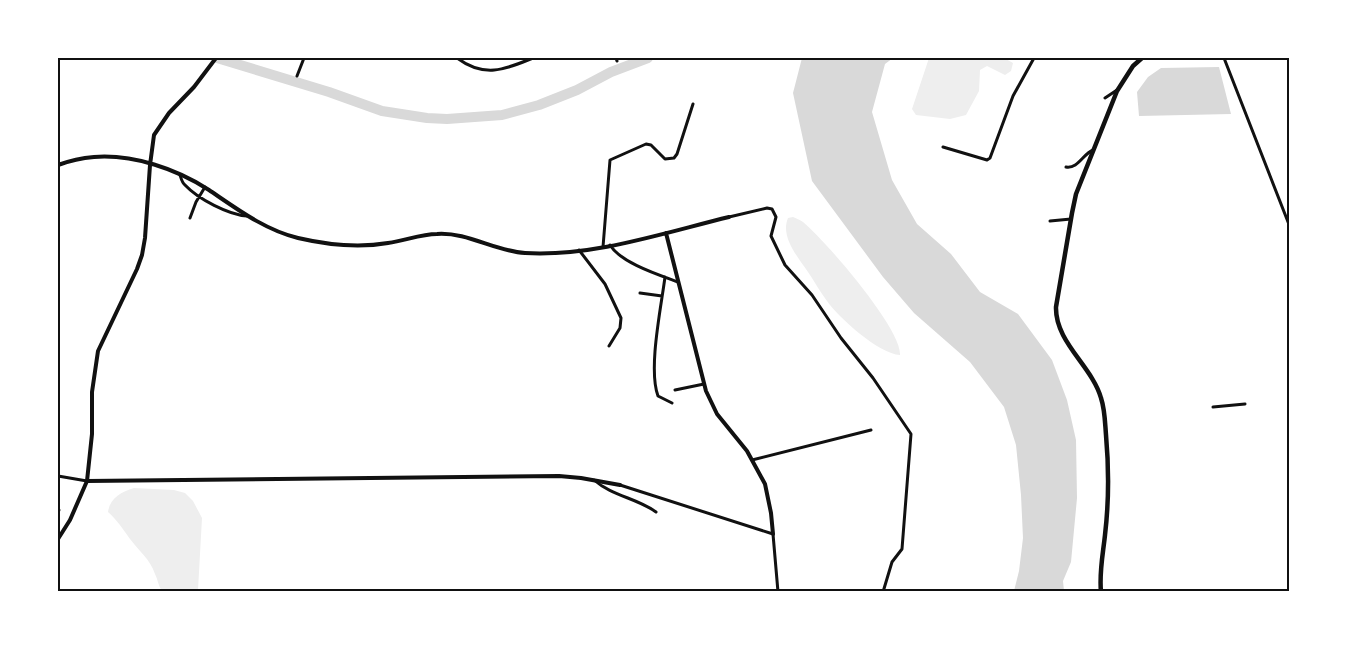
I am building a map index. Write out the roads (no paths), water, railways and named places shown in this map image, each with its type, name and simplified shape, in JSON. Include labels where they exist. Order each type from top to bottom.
[{"type":"main road","points":[[1101,592],[1101,565],[1108,505],[1108,462],[1104,408],[1094,381],[1065,338],[1056,314],[1076,194],[1119,89],[1133,66],[1142,58]]},
{"type":"street","points":[[58,539],[70,520],[87,481],[92,434],[92,392],[98,350],[137,269],[142,254],[145,238],[152,141],[157,130],[216,58]]},
{"type":"street","points":[[297,76],[304,58]]},
{"type":"street","points":[[457,58],[468,66],[491,70],[516,65],[533,58]]},
{"type":"street","points":[[943,147],[987,160],[990,158],[1013,96],[1034,58]]},
{"type":"street","points":[[1224,58],[1290,227]]},
{"type":"street","points":[[1105,98],[1119,89]]},
{"type":"street","points":[[603,247],[610,160],[646,144],[651,145],[665,160],[674,158],[677,154],[693,104]]},
{"type":"street","points":[[1066,167],[1071,168],[1076,165],[1088,152],[1094,149]]},
{"type":"street","points":[[58,165],[94,157],[124,158],[150,165],[180,175],[205,188],[247,216],[288,235],[347,246],[389,243],[436,234],[458,235],[522,252],[550,253],[603,247],[767,208],[772,209],[776,217],[771,236],[785,265],[812,295],[841,338],[873,378],[911,434],[902,549],[892,562],[883,592]]},
{"type":"street","points":[[180,175],[183,184],[199,196],[230,213],[238,216],[247,216]]},
{"type":"street","points":[[190,218],[199,196],[205,188]]},
{"type":"street","points":[[1050,221],[1071,219]]},
{"type":"street","points":[[666,233],[704,384],[717,414],[747,451],[768,496],[778,592]]},
{"type":"street","points":[[610,245],[615,253],[678,282]]},
{"type":"street","points":[[579,250],[605,284],[621,318],[620,328],[609,346]]},
{"type":"street","points":[[665,277],[654,356],[658,396],[672,403]]},
{"type":"street","points":[[640,293],[662,296]]},
{"type":"street","points":[[675,390],[704,384]]},
{"type":"street","points":[[1213,407],[1245,404]]},
{"type":"street","points":[[752,460],[871,430]]},
{"type":"street","points":[[58,476],[87,481],[559,476],[620,484],[772,534]]},
{"type":"street","points":[[594,480],[604,488],[656,512]]},
{"type":"waterway","points":[[217,58],[329,92],[382,111],[447,119],[502,115],[539,105],[577,90],[611,72],[648,58]]}]
